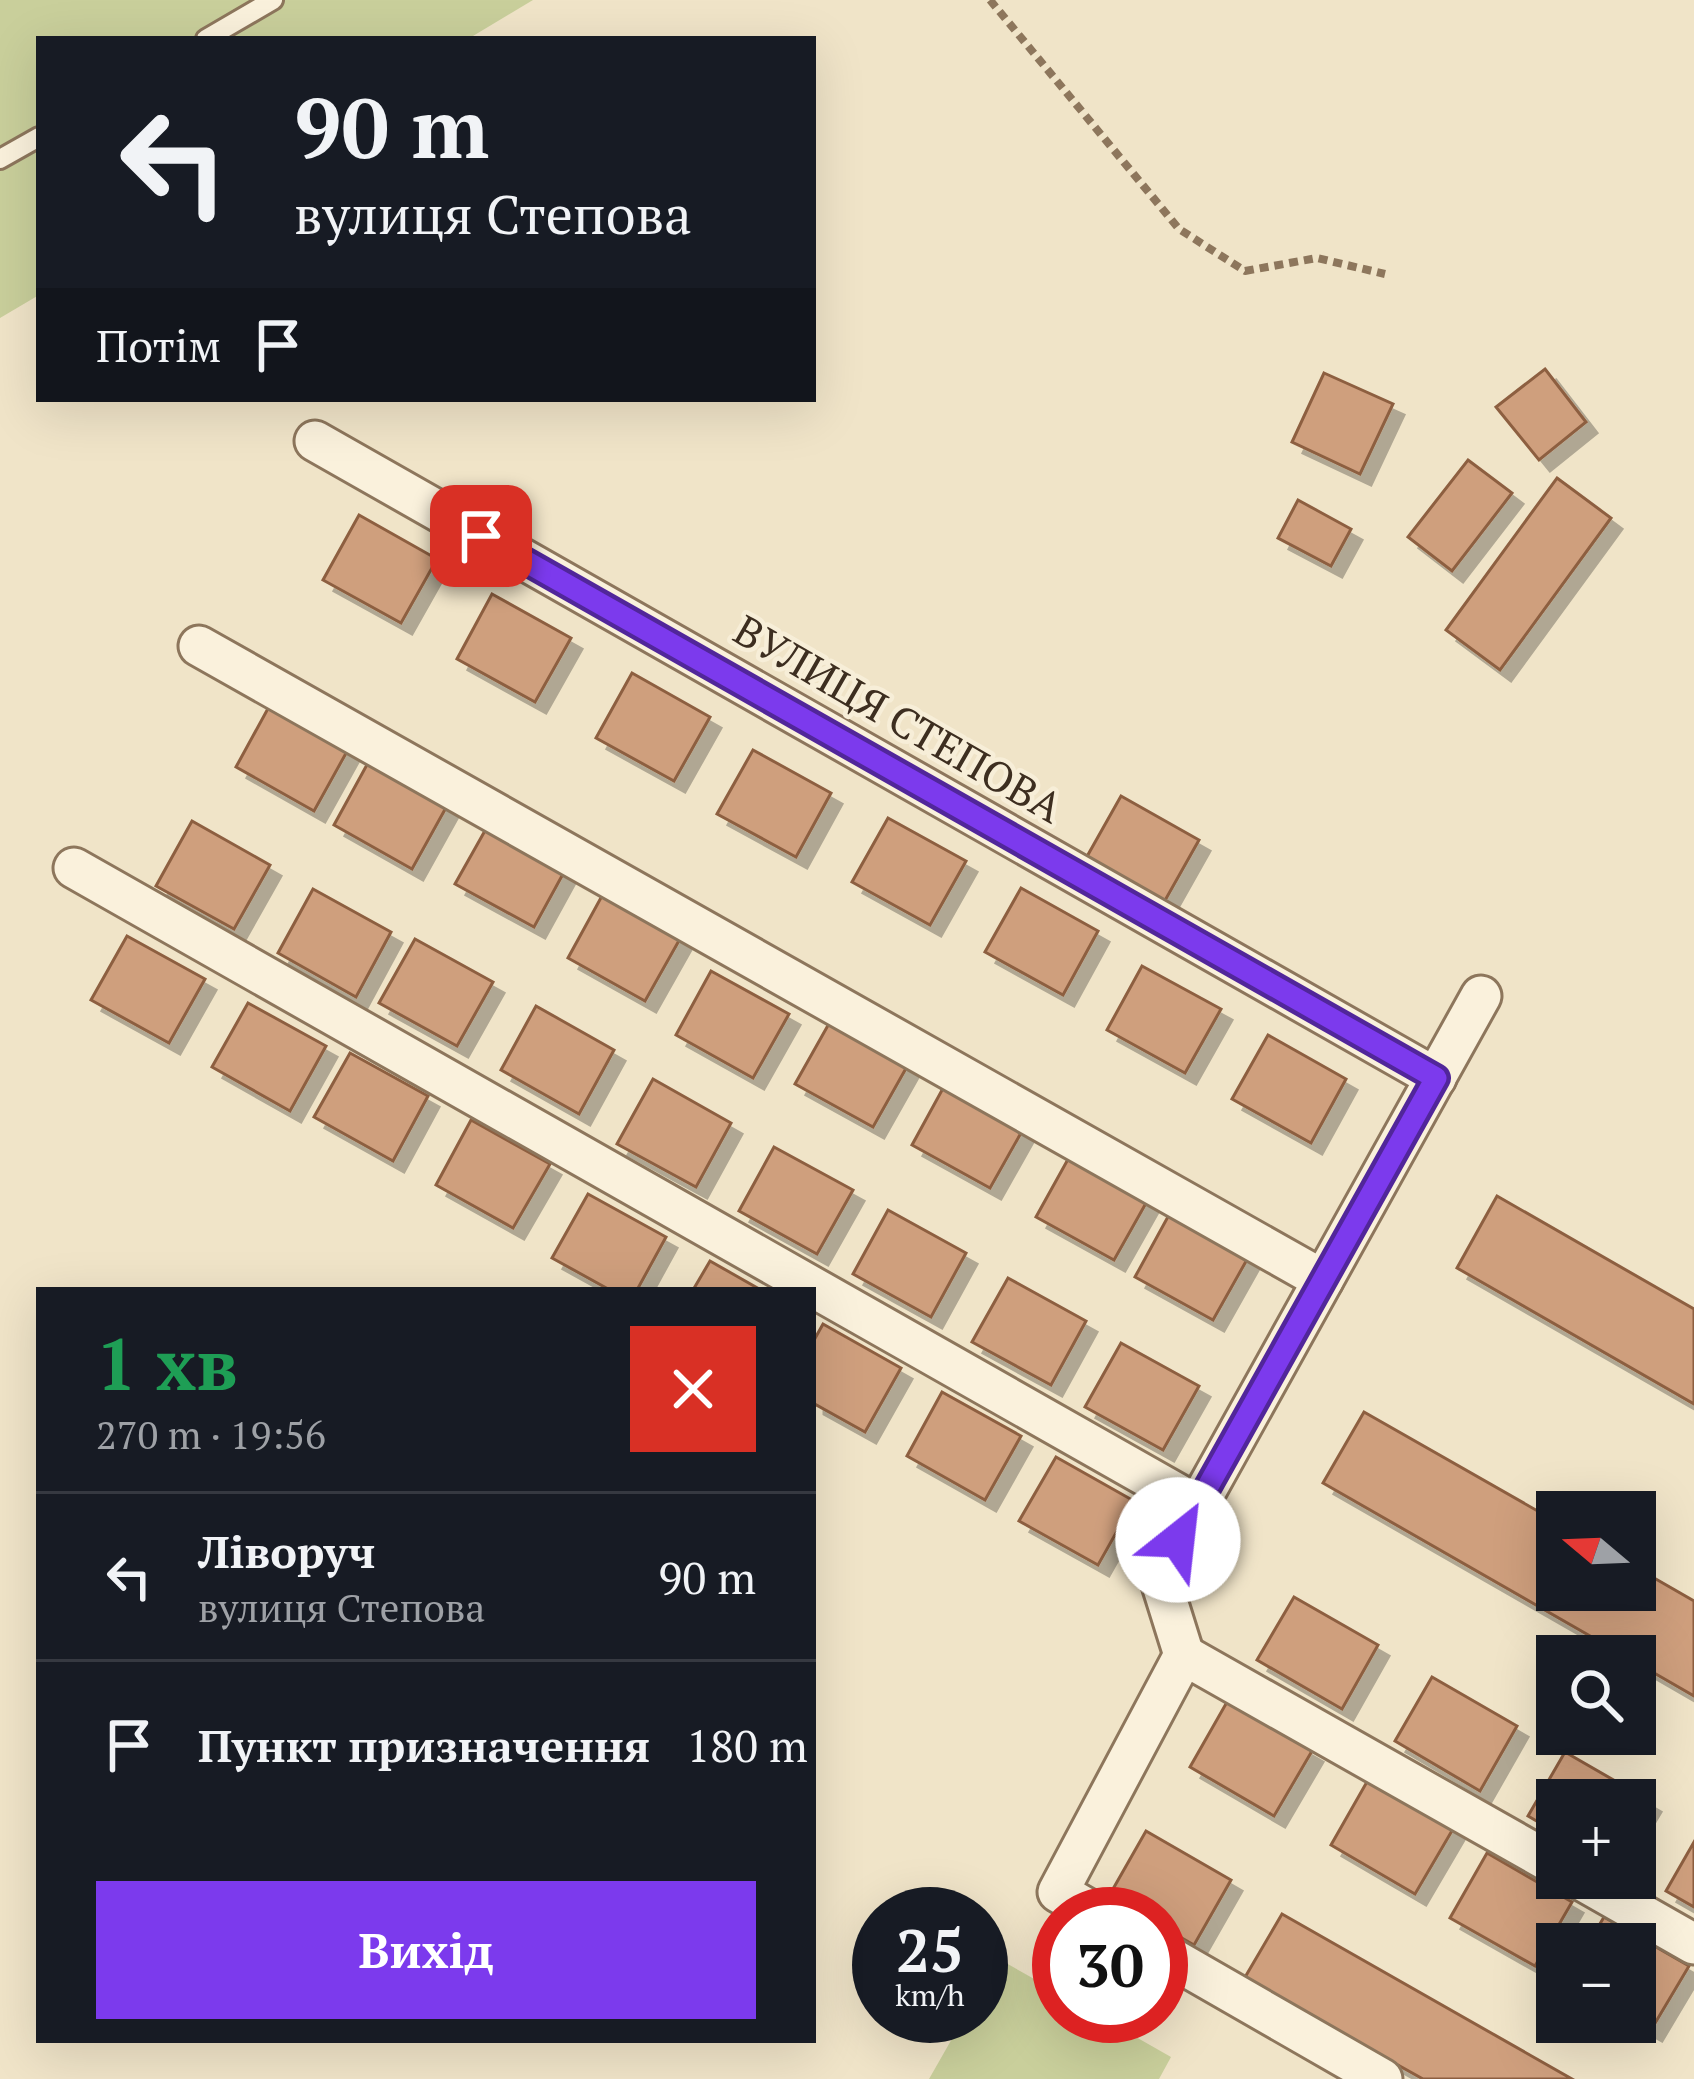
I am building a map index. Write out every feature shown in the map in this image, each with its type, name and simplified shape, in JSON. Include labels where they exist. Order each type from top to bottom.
[{"type":"street","name":"ВУЛИЦЯ СТЕПОВА","points":[[315,441],[1436,1078]]},
{"type":"street","points":[[199,646],[1323,1280]]},
{"type":"street","points":[[74,868],[813,1287]]},
{"type":"street","points":[[1481,996],[1159,1575],[1184,1655],[1536,1854]]},
{"type":"street","points":[[816,1289],[1197,1505]]},
{"type":"street","points":[[1061,1887],[1184,1655]]},
{"type":"street","points":[[1615,1899],[1694,1944]]},
{"type":"street","points":[[1188,1968],[1382,2079]]},
{"type":"lane","points":[[211,36],[273,0]]},
{"type":"lane","points":[[0,159],[36,138]]},
{"type":"path","points":[[990,0],[1178,229],[1245,271],[1317,258],[1385,274]]},
{"type":"green space","points":[[0,0],[533,0],[473,36],[36,36],[36,297],[0,318]]},
{"type":"green space","points":[[1008,1964],[1032,1978],[1032,2043],[1146,2043],[1171,2057],[1159,2079],[929,2079],[950,2043],[1008,2043]]},
{"type":"building","points":[[1545,369],[1586,422],[1539,460],[1496,407]]},
{"type":"building","points":[[1324,373],[1393,404],[1360,474],[1292,442]]},
{"type":"building","points":[[1468,460],[1512,493],[1452,571],[1408,537]]},
{"type":"building","points":[[1557,478],[1611,518],[1500,670],[1446,630]]},
{"type":"building","points":[[1298,500],[1351,529],[1331,566],[1278,538]]},
{"type":"building","points":[[359,515],[437,559],[401,623],[323,580]]},
{"type":"building","points":[[492,594],[571,638],[535,702],[457,659]]},
{"type":"building","points":[[632,673],[710,717],[674,781],[596,738]]},
{"type":"building","points":[[271,703],[350,746],[314,811],[236,767]]},
{"type":"building","points":[[753,750],[831,793],[796,857],[717,814]]},
{"type":"building","points":[[369,761],[448,804],[412,869],[334,825]]},
{"type":"building","points":[[1121,796],[1199,840],[1163,904],[1085,860]]},
{"type":"building","points":[[888,818],[966,861],[930,925],[852,882]]},
{"type":"building","points":[[491,820],[569,863],[534,927],[455,884]]},
{"type":"building","points":[[192,821],[270,865],[234,929],[156,886]]},
{"type":"building","points":[[1021,888],[1098,931],[1063,995],[985,952]]},
{"type":"building","points":[[313,889],[391,932],[356,997],[278,953]]},
{"type":"building","points":[[603,894],[681,937],[645,1001],[568,958]]},
{"type":"building","points":[[127,936],[205,979],[169,1043],[91,1000]]},
{"type":"building","points":[[415,939],[493,982],[457,1046],[379,1003]]},
{"type":"building","points":[[1142,966],[1221,1009],[1185,1073],[1107,1030]]},
{"type":"building","points":[[711,971],[789,1014],[753,1078],[676,1035]]},
{"type":"building","points":[[248,1003],[326,1046],[290,1111],[212,1067]]},
{"type":"building","points":[[536,1006],[614,1050],[579,1114],[501,1070]]},
{"type":"building","points":[[831,1020],[909,1063],[873,1127],[795,1084]]},
{"type":"building","points":[[1268,1035],[1346,1079],[1311,1143],[1232,1099]]},
{"type":"building","points":[[350,1053],[428,1096],[393,1161],[314,1117]]},
{"type":"building","points":[[653,1079],[731,1123],[696,1187],[617,1144]]},
{"type":"building","points":[[947,1081],[1026,1124],[990,1188],[912,1145]]},
{"type":"building","points":[[471,1120],[550,1164],[513,1228],[436,1185]]},
{"type":"building","points":[[774,1147],[853,1190],[817,1254],[739,1211]]},
{"type":"building","points":[[1072,1152],[1150,1196],[1114,1260],[1036,1217]]},
{"type":"building","points":[[588,1194],[666,1237],[639,1287],[605,1287],[552,1258]]},
{"type":"building","points":[[1497,1196],[1694,1309],[1694,1404],[1457,1268]]},
{"type":"building","points":[[888,1210],[966,1253],[931,1317],[853,1274]]},
{"type":"building","points":[[1170,1213],[1249,1256],[1213,1320],[1135,1277]]},
{"type":"building","points":[[710,1261],[756,1287],[695,1287]]},
{"type":"building","points":[[1008,1278],[1086,1321],[1051,1385],[972,1342]]},
{"type":"building","points":[[823,1324],[901,1368],[865,1432],[816,1405],[816,1337]]},
{"type":"building","points":[[1121,1343],[1199,1386],[1163,1450],[1085,1407]]},
{"type":"building","points":[[942,1392],[1021,1436],[985,1500],[907,1456]]},
{"type":"building","points":[[1364,1412],[1536,1510],[1536,1605],[1323,1483]]},
{"type":"building","points":[[1056,1457],[1134,1501],[1098,1565],[1019,1521]]},
{"type":"building","points":[[1656,1579],[1694,1601],[1694,1696],[1656,1674],[1656,1635],[1588,1635],[1546,1611],[1656,1611]]},
{"type":"building","points":[[1294,1597],[1378,1645],[1342,1709],[1257,1660]]},
{"type":"building","points":[[1432,1677],[1517,1726],[1480,1791],[1395,1741]]},
{"type":"building","points":[[1227,1702],[1312,1751],[1274,1816],[1190,1767]]},
{"type":"building","points":[[1563,1755],[1570,1755],[1612,1779],[1549,1779]]},
{"type":"building","points":[[1368,1780],[1453,1829],[1415,1894],[1331,1845]]},
{"type":"building","points":[[1146,1831],[1231,1880],[1194,1945],[1188,1942],[1188,1887],[1114,1887]]},
{"type":"building","points":[[1694,1842],[1694,1907],[1666,1891]]},
{"type":"building","points":[[1487,1853],[1536,1881],[1536,1899],[1572,1902],[1560,1923],[1536,1923],[1535,1966],[1450,1918]]},
{"type":"building","points":[[1282,1914],[1572,2079],[1423,2079],[1244,1979]]},
{"type":"building","points":[[1656,1947],[1689,1966],[1656,2022]]},
{"type":"route","points":[[481,536],[1436,1078],[1178,1540]]}]
